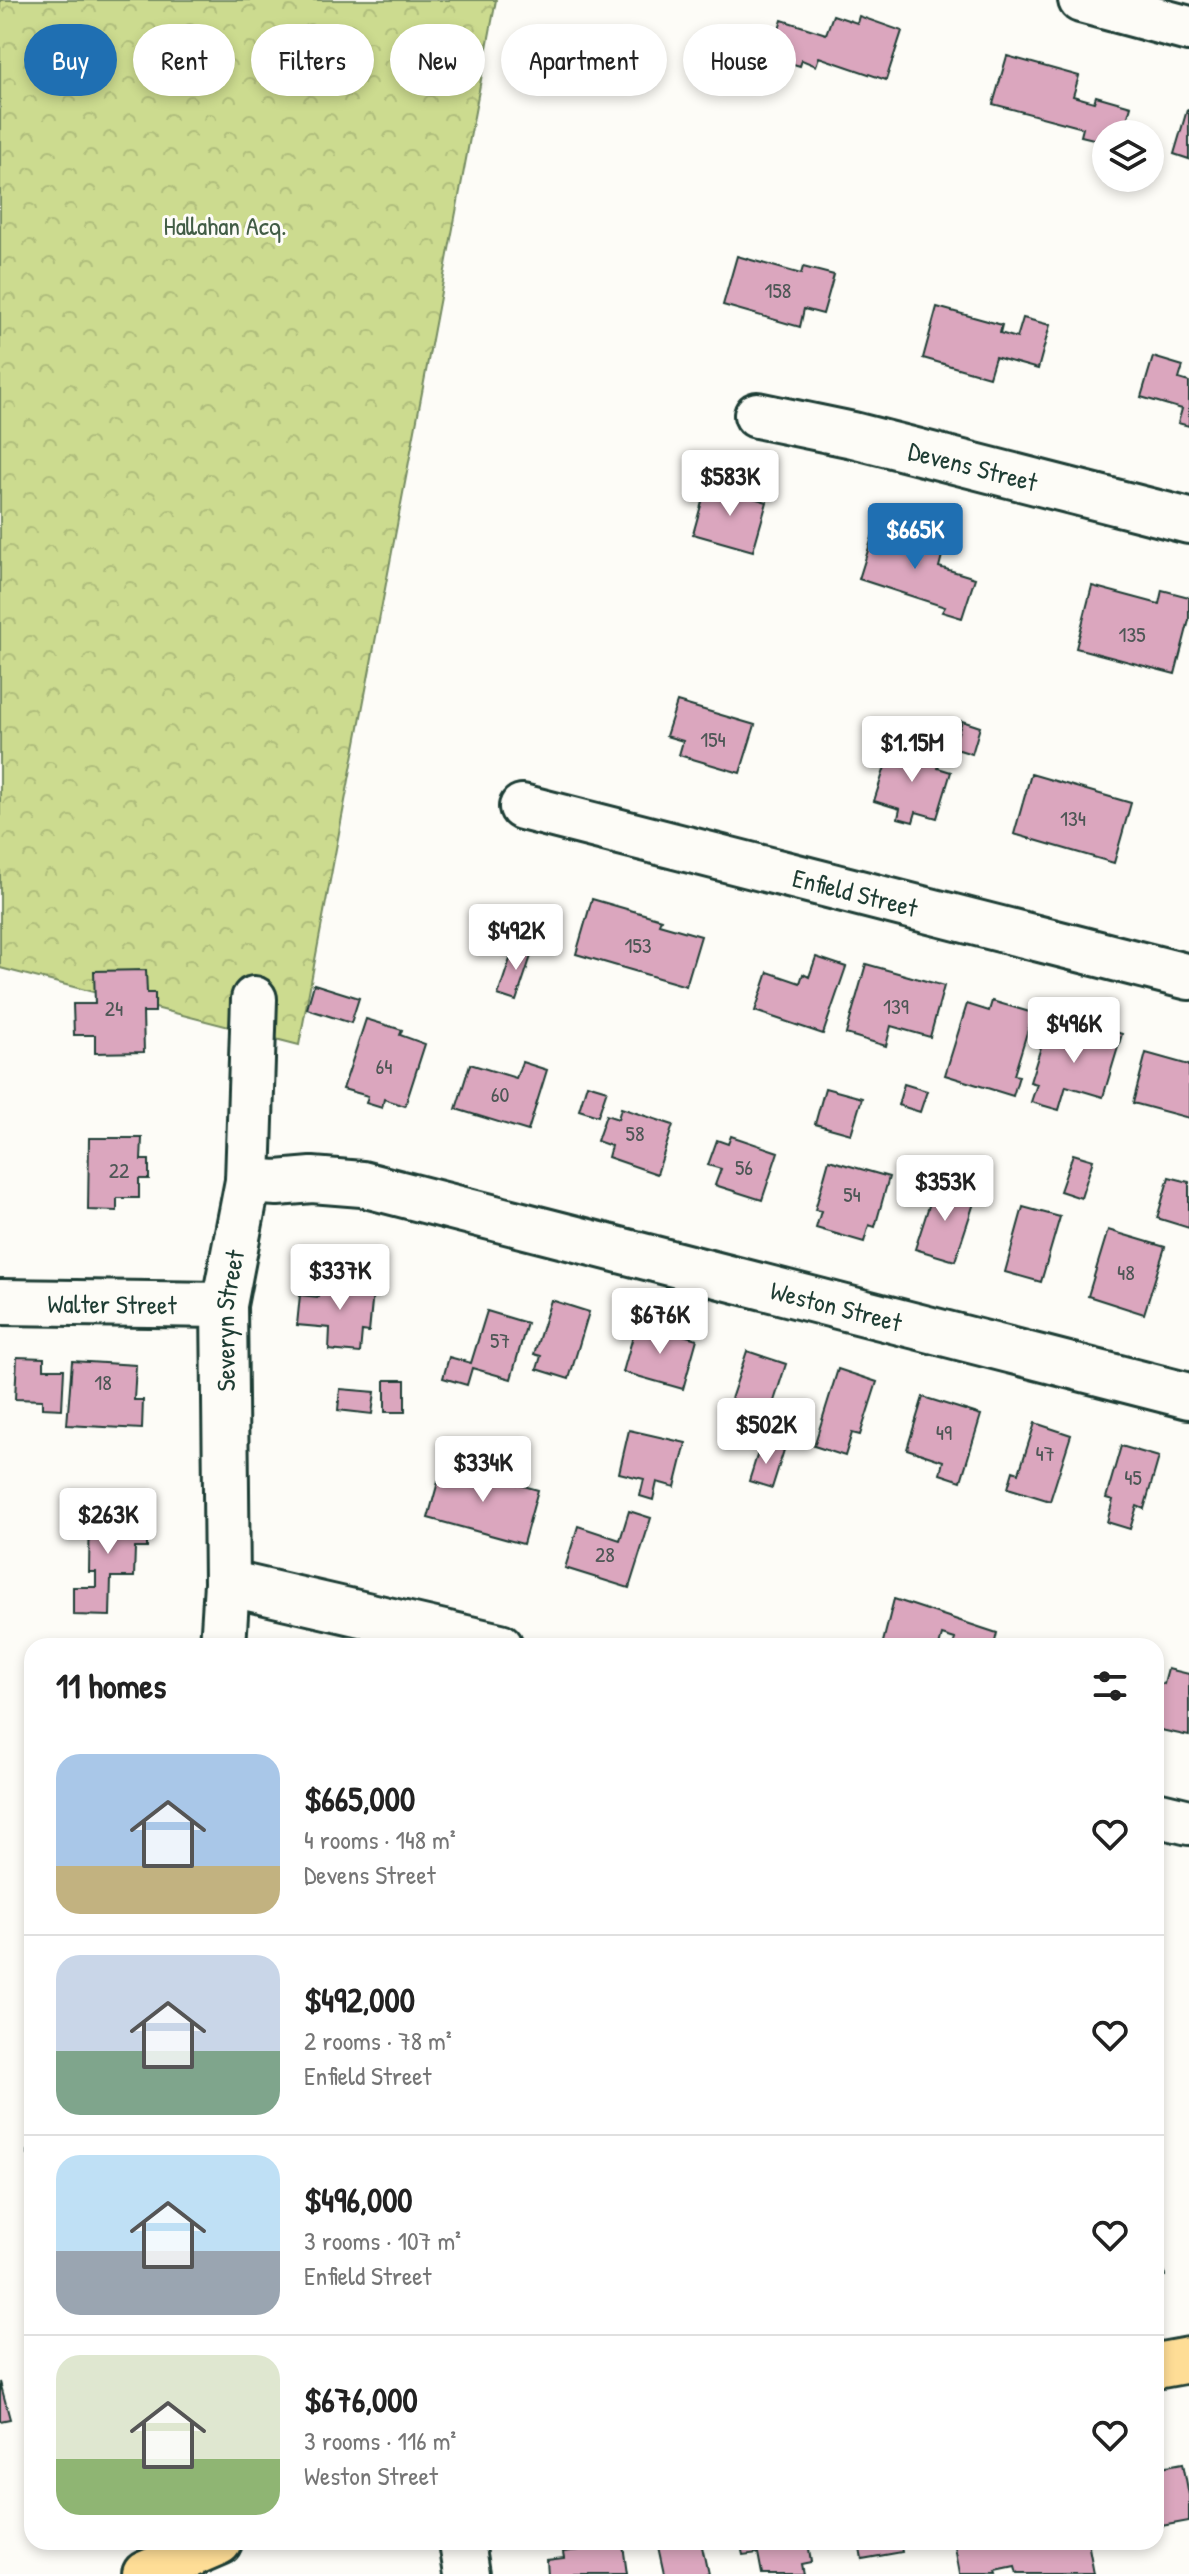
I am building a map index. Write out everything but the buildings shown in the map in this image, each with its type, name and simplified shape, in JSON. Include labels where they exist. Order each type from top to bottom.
[{"type":"main road","points":[[1164,2365],[1189,2360]]},
{"type":"main road","points":[[145,2574],[200,2550]]},
{"type":"street","points":[[1081,0],[1189,29]]},
{"type":"street","name":"Devens Street","points":[[757,415],[853,435],[1189,521]]},
{"type":"street","name":"Enfield Street","points":[[522,807],[1187,969]]},
{"type":"street","name":"Severyn Street","points":[[224,1638],[227,1583],[224,1305],[248,1181],[254,999]]},
{"type":"street","name":"Weston Street","points":[[248,1181],[277,1183],[312,1180],[362,1184],[1189,1396]]},
{"type":"street","name":"Walter Street","points":[[0,1302],[224,1305]]},
{"type":"street","points":[[227,1583],[465,1638]]},
{"type":"street","points":[[1164,1816],[1189,1822]]},
{"type":"street","points":[[463,2550],[467,2574]]},
{"type":"green space","name":"Hallahan Acq.","points":[[0,0],[496,0],[485,58],[485,24],[390,24],[390,96],[478,96],[299,1045],[0,968]]}]
